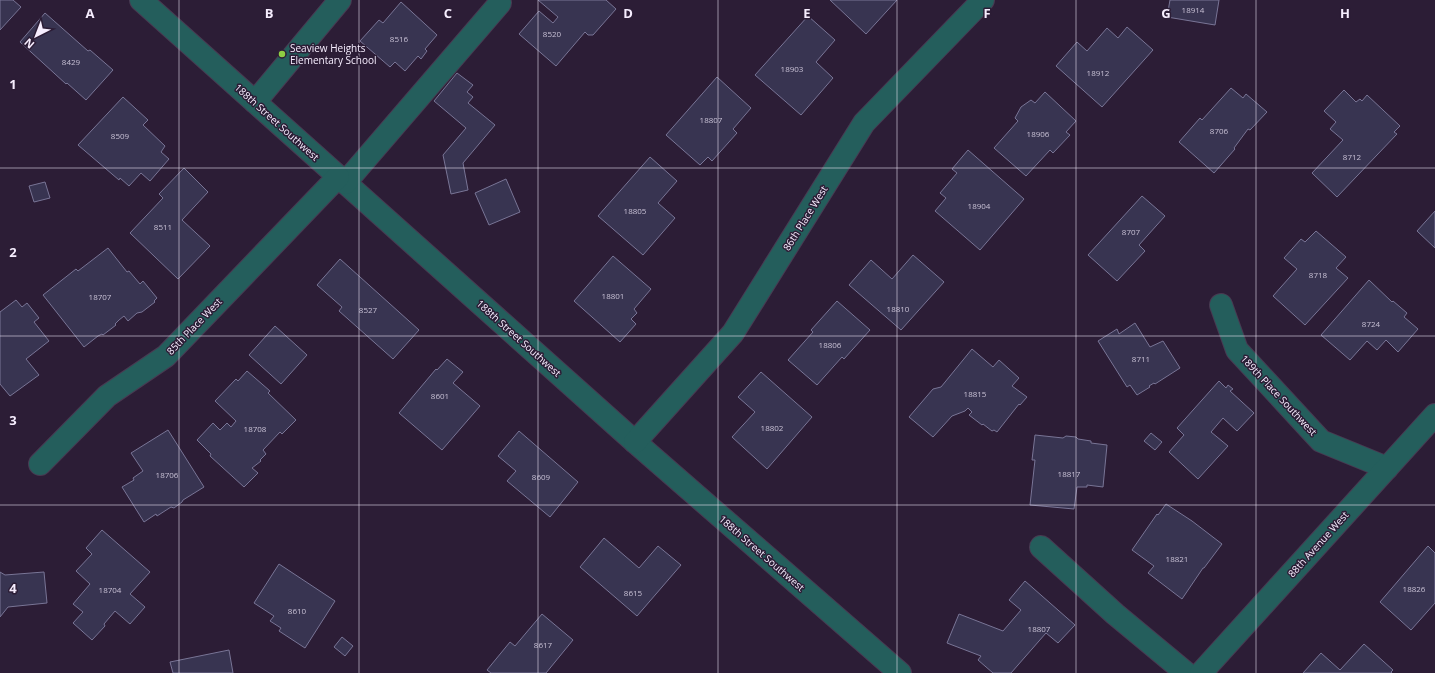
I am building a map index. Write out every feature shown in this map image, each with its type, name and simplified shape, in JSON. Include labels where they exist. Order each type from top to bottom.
[{"type":"street","name":"188th Street Southwest","points":[[141,0],[635,442],[900,673]]},
{"type":"street","points":[[255,102],[340,0]]},
{"type":"street","name":"86th Place West","points":[[635,442],[733,333],[864,123],[983,0]]},
{"type":"street","name":"85th Place West","points":[[40,464],[107,396],[166,356],[342,180],[500,4]]},
{"type":"street","name":"189th Place Southwest","points":[[1221,305],[1237,350],[1321,441],[1387,468]]},
{"type":"street","name":"88th Avenue West","points":[[1201,673],[1435,415]]},
{"type":"street","points":[[1041,547],[1115,614],[1186,673]]},
{"type":"building","points":[[0,0],[13,0],[21,7],[0,30]]},
{"type":"building","points":[[538,0],[606,0],[616,9],[593,35],[588,35],[585,32],[556,66],[519,34],[539,11],[553,23],[558,17]]},
{"type":"building","points":[[830,0],[897,0],[866,34]]},
{"type":"building","points":[[1170,0],[1219,0],[1215,25],[1167,17]]},
{"type":"building","points":[[401,2],[437,35],[425,49],[427,51],[421,59],[418,56],[405,71],[395,62],[390,67],[360,41],[379,20],[383,23]]},
{"type":"building","points":[[45,13],[88,51],[90,50],[113,70],[86,100],[20,42]]},
{"type":"building","points":[[808,16],[835,40],[816,62],[833,78],[801,115],[755,75]]},
{"type":"building","points":[[1127,27],[1153,50],[1102,107],[1056,66],[1077,42],[1087,51],[1107,28],[1118,38]]},
{"type":"building","points":[[457,73],[473,85],[467,92],[473,97],[468,103],[495,125],[463,163],[468,190],[451,194],[443,155],[466,128],[434,101]]},
{"type":"building","points":[[717,77],[751,108],[733,129],[737,133],[712,161],[708,157],[700,165],[666,135]]},
{"type":"building","points":[[1231,88],[1243,98],[1246,94],[1267,112],[1250,130],[1248,129],[1234,148],[1235,149],[1214,173],[1179,142],[1200,118],[1202,120]]},
{"type":"building","points":[[1344,90],[1356,102],[1360,99],[1362,101],[1367,95],[1400,126],[1394,132],[1397,134],[1337,197],[1312,173],[1343,140],[1330,129],[1336,122],[1324,111]]},
{"type":"building","points":[[1045,92],[1076,121],[1066,132],[1070,135],[1053,153],[1050,150],[1026,176],[994,148],[1018,121],[1015,118],[1021,107],[1031,100],[1035,103]]},
{"type":"building","points":[[123,97],[148,120],[143,125],[165,146],[161,152],[169,159],[150,181],[141,173],[129,186],[120,178],[119,180],[78,145]]},
{"type":"building","points":[[968,150],[1024,199],[980,250],[935,211],[946,198],[940,193],[957,173],[952,169]]},
{"type":"building","points":[[650,157],[677,181],[658,203],[675,218],[643,255],[598,216]]},
{"type":"building","points":[[184,168],[208,192],[182,220],[210,246],[178,279],[130,233],[163,198],[159,194]]},
{"type":"building","points":[[506,179],[520,212],[489,225],[475,193]]},
{"type":"building","points":[[45,182],[50,198],[34,202],[29,186]]},
{"type":"building","points":[[1142,196],[1165,216],[1139,245],[1145,251],[1117,281],[1088,255]]},
{"type":"building","points":[[1435,211],[1435,248],[1417,231]]},
{"type":"building","points":[[1316,231],[1346,257],[1336,268],[1348,278],[1305,325],[1273,296],[1297,269],[1284,258],[1301,239],[1305,242]]},
{"type":"building","points":[[108,248],[127,272],[129,271],[140,284],[143,281],[157,298],[154,301],[155,302],[142,312],[137,313],[128,321],[124,316],[115,324],[116,325],[84,347],[43,295],[76,269],[78,271]]},
{"type":"building","points":[[913,255],[944,282],[901,330],[849,285],[871,260],[892,279]]},
{"type":"building","points":[[613,256],[651,289],[634,309],[637,313],[631,319],[636,324],[620,342],[574,301]]},
{"type":"building","points":[[340,259],[419,330],[393,359],[339,311],[342,307],[317,285]]},
{"type":"building","points":[[1369,280],[1392,302],[1393,301],[1407,313],[1404,317],[1418,329],[1398,352],[1386,340],[1377,350],[1367,341],[1350,360],[1321,335]]},
{"type":"building","points":[[16,300],[22,307],[27,303],[39,318],[34,322],[49,341],[26,359],[39,375],[10,396],[0,384],[0,312]]},
{"type":"building","points":[[837,301],[870,330],[844,359],[842,357],[817,385],[788,360],[813,332],[811,330]]},
{"type":"building","points":[[1135,323],[1150,347],[1163,341],[1180,368],[1155,384],[1154,383],[1149,386],[1150,387],[1137,395],[1130,385],[1127,387],[1098,341],[1117,329],[1119,334]]},
{"type":"building","points":[[275,326],[307,355],[281,384],[249,355]]},
{"type":"building","points":[[972,349],[993,367],[999,360],[1019,378],[1012,386],[1027,397],[1020,405],[1019,404],[997,432],[994,430],[992,431],[983,424],[982,425],[969,415],[972,412],[968,408],[965,411],[952,416],[933,437],[909,417],[933,389],[941,387]]},
{"type":"building","points":[[447,359],[463,372],[453,383],[480,406],[442,450],[399,413],[436,369],[437,370]]},
{"type":"building","points":[[247,371],[270,391],[268,393],[296,420],[282,434],[280,432],[263,450],[266,454],[260,460],[261,461],[252,468],[258,473],[244,487],[210,456],[211,454],[197,440],[213,423],[220,430],[227,423],[231,427],[236,421],[215,401],[236,379],[238,381]]},
{"type":"building","points":[[761,372],[812,417],[767,469],[732,437],[755,412],[738,397]]},
{"type":"building","points":[[1219,381],[1226,388],[1228,385],[1233,389],[1230,391],[1254,413],[1237,431],[1223,418],[1211,432],[1228,446],[1198,479],[1169,452],[1184,435],[1177,428]]},
{"type":"building","points":[[168,430],[204,487],[183,500],[174,508],[171,507],[157,516],[156,514],[144,522],[122,487],[134,480],[133,478],[143,471],[131,453]]},
{"type":"building","points":[[519,431],[578,482],[550,517],[507,481],[516,471],[498,456]]},
{"type":"building","points":[[1151,433],[1162,442],[1155,450],[1144,441]]},
{"type":"building","points":[[1035,435],[1063,438],[1066,436],[1076,437],[1078,439],[1091,441],[1091,443],[1107,445],[1103,487],[1087,485],[1087,487],[1077,487],[1074,509],[1030,505],[1035,460],[1032,460]]},
{"type":"building","points":[[1166,504],[1192,521],[1222,544],[1203,568],[1182,599],[1148,573],[1154,566],[1132,550],[1157,514],[1158,515]]},
{"type":"building","points":[[102,530],[150,572],[130,594],[145,607],[130,624],[115,611],[104,624],[105,626],[92,640],[73,623],[83,612],[73,604],[90,584],[76,571],[92,554],[86,548]]},
{"type":"building","points":[[604,538],[639,568],[658,546],[681,565],[637,616],[580,567]]},
{"type":"building","points":[[1428,546],[1435,553],[1435,603],[1411,630],[1380,602]]},
{"type":"building","points":[[279,564],[335,601],[305,648],[279,631],[281,628],[270,621],[274,616],[254,603]]},
{"type":"building","points":[[0,572],[5,575],[44,572],[47,603],[8,607],[0,617]]},
{"type":"building","points":[[1025,581],[1075,625],[1058,643],[1046,633],[1011,673],[993,673],[978,660],[981,656],[947,643],[959,614],[1003,631],[1021,610],[1009,600]]},
{"type":"building","points":[[542,614],[573,640],[546,673],[491,673],[487,670],[510,642],[515,646]]},
{"type":"building","points":[[342,637],[353,646],[345,656],[334,647]]},
{"type":"building","points":[[1364,644],[1393,670],[1391,672],[1392,673],[1303,673],[1321,653],[1340,670]]},
{"type":"building","points":[[229,650],[233,673],[173,673],[170,662]]},
{"type":"place","name":"Seaview Heights Elementary School","points":[[282,54]]}]
